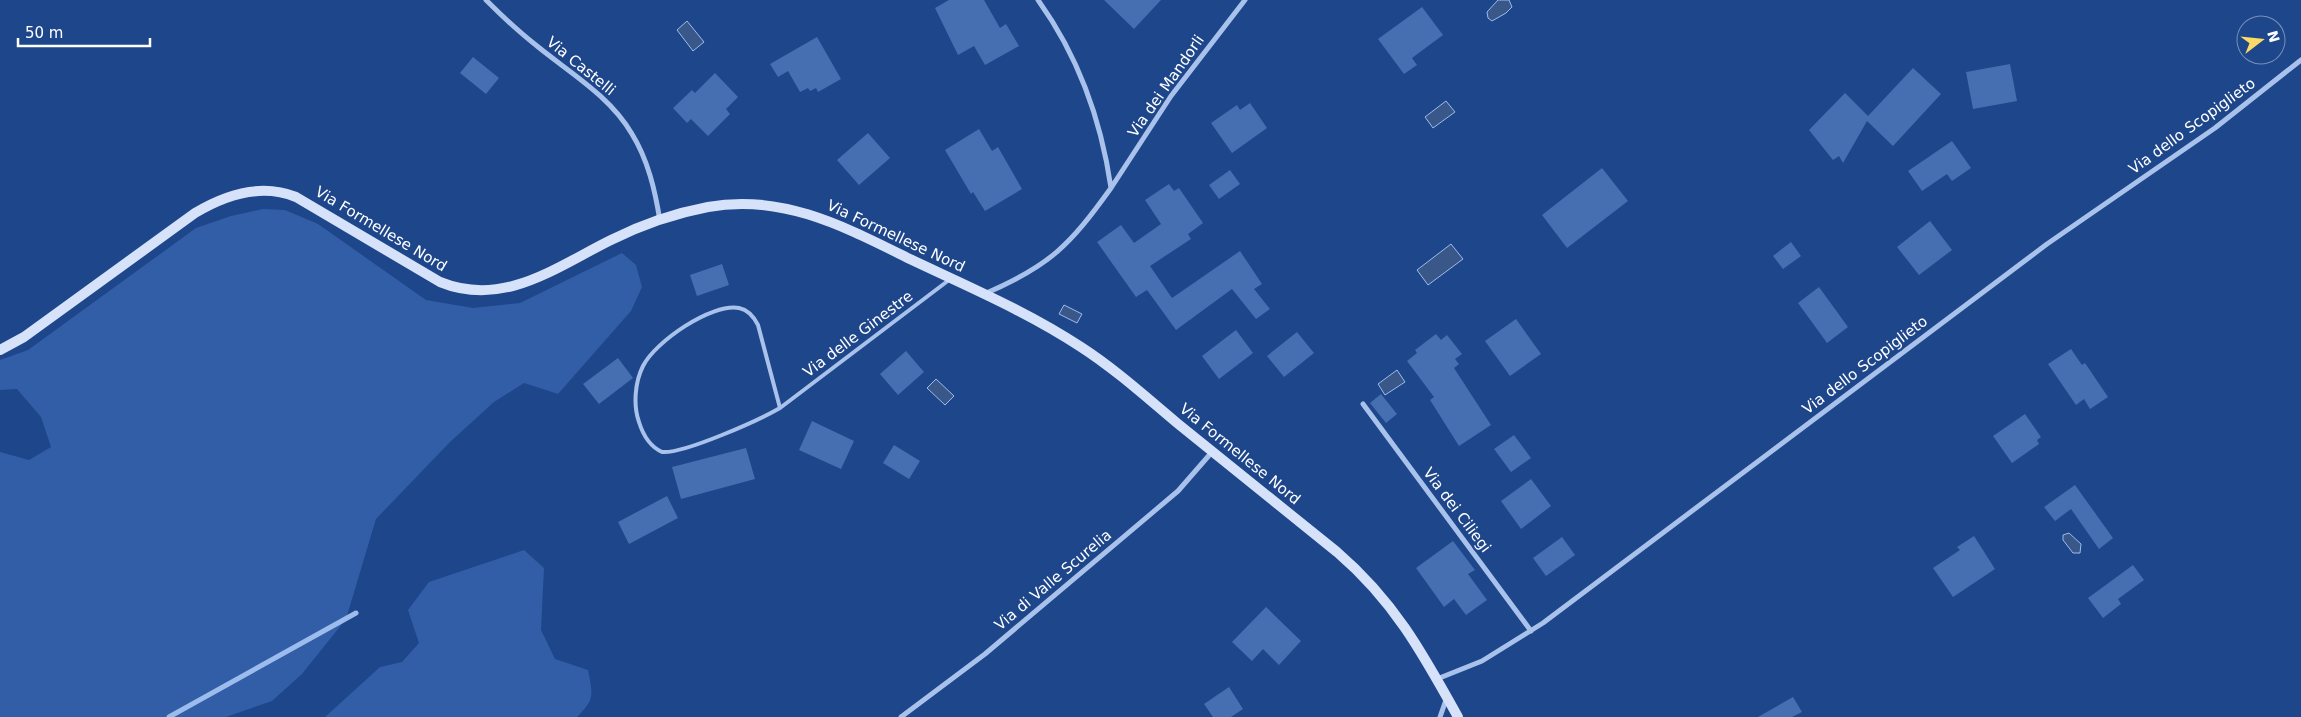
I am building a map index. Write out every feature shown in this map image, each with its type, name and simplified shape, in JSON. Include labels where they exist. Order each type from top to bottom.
[{"type":"street","name":"Via Castelli","points":[[486,0],[534,44],[600,95],[621,117],[633,134],[646,164],[660,221]]},
{"type":"street","points":[[1038,0],[1080,69],[1089,93],[1106,154],[1111,188]]},
{"type":"street","name":"Via dei Mandorli","points":[[984,294],[1026,276],[1064,247],[1088,221],[1171,96],[1245,0]]},
{"type":"street","name":"Via dello Scopiglieto","points":[[1437,679],[1482,661],[1531,631],[2047,244],[2215,128],[2301,60]]},
{"type":"street","name":"Via Formellese Nord","points":[[0,350],[24,337],[195,213],[212,203],[241,193],[269,191],[296,197],[434,279],[470,290],[503,289],[533,281],[616,238],[660,221],[720,205],[753,204],[786,208],[812,214],[838,224],[984,294],[1039,322],[1091,354],[1213,451],[1366,579],[1397,614],[1458,717]]},
{"type":"street","name":"Via dei Ciliegi","points":[[1363,404],[1531,631]]},
{"type":"street","name":"Via di Valle Scurelia","points":[[901,717],[986,654],[1163,503],[1192,477],[1213,451]]},
{"type":"street","points":[[1440,717],[1447,697]]},
{"type":"lane","name":"Via delle Ginestre","points":[[780,408],[754,316],[740,308],[726,309],[710,314],[668,338],[644,365],[637,386],[636,407],[641,429],[651,445],[662,452],[682,449],[752,422],[780,408],[951,278]]},
{"type":"shaded area","points":[[1498,0],[1509,0],[1512,7],[1492,21],[1488,18],[1487,12]]},
{"type":"shaded area","points":[[687,21],[704,42],[693,51],[677,30]]},
{"type":"shaded area","points":[[1446,101],[1455,112],[1433,128],[1425,117]]},
{"type":"shaded area","points":[[263,209],[285,210],[318,224],[426,300],[473,308],[520,303],[622,253],[636,265],[642,287],[631,311],[558,394],[524,383],[494,402],[450,442],[376,519],[346,619],[302,674],[272,701],[226,717],[0,717],[0,452],[29,460],[51,447],[41,417],[17,389],[0,390],[0,360],[28,350],[196,228],[231,216]]},
{"type":"shaded area","points":[[1451,244],[1463,259],[1428,285],[1417,270]]},
{"type":"shaded area","points":[[1064,305],[1082,314],[1077,323],[1059,314]]},
{"type":"shaded area","points":[[1397,370],[1405,382],[1385,395],[1378,384]]},
{"type":"shaded area","points":[[936,379],[954,396],[945,405],[927,388]]},
{"type":"shaded area","points":[[2069,533],[2081,544],[2080,553],[2073,553],[2063,540],[2063,535]]},
{"type":"shaded area","points":[[524,550],[544,568],[541,630],[555,659],[588,670],[591,685],[590,701],[577,717],[325,717],[380,667],[402,662],[419,643],[408,610],[429,582]]},
{"type":"building","points":[[949,0],[984,0],[1000,28],[1006,24],[1019,46],[985,65],[974,46],[958,55],[935,8]]},
{"type":"building","points":[[1104,0],[1161,0],[1134,29]]},
{"type":"building","points":[[1422,7],[1443,35],[1412,58],[1417,65],[1404,74],[1378,39]]},
{"type":"building","points":[[817,37],[841,79],[818,92],[816,88],[810,91],[808,88],[800,92],[788,71],[778,77],[770,64]]},
{"type":"building","points":[[473,57],[499,78],[486,94],[460,73]]},
{"type":"building","points":[[2010,64],[2017,101],[1973,109],[1966,72]]},
{"type":"building","points":[[1913,68],[1941,94],[1893,146],[1867,121],[1843,163],[1839,156],[1833,160],[1809,130],[1845,93],[1868,116]]},
{"type":"building","points":[[715,73],[738,97],[726,109],[730,114],[708,136],[691,119],[687,123],[673,108],[692,90],[695,93]]},
{"type":"building","points":[[1250,103],[1267,128],[1232,153],[1211,123],[1237,105],[1240,110]]},
{"type":"building","points":[[979,129],[992,151],[998,147],[1022,189],[985,211],[973,192],[971,194],[945,150]]},
{"type":"building","points":[[868,133],[890,158],[859,185],[837,160]]},
{"type":"building","points":[[1952,141],[1971,168],[1952,181],[1947,174],[1922,191],[1908,171]]},
{"type":"building","points":[[1602,168],[1628,201],[1567,248],[1542,215]]},
{"type":"building","points":[[1230,170],[1240,184],[1219,199],[1209,185]]},
{"type":"building","points":[[1169,184],[1174,191],[1179,188],[1203,223],[1188,234],[1191,239],[1150,266],[1172,298],[1240,251],[1262,284],[1254,289],[1270,309],[1256,319],[1232,289],[1176,330],[1147,290],[1136,297],[1097,242],[1121,225],[1134,243],[1161,224],[1145,200]]},
{"type":"building","points":[[1930,221],[1952,250],[1919,275],[1897,247]]},
{"type":"building","points":[[1791,242],[1801,256],[1783,269],[1773,256]]},
{"type":"building","points":[[722,264],[729,285],[697,296],[690,275]]},
{"type":"building","points":[[1819,287],[1848,327],[1827,343],[1798,303]]},
{"type":"building","points":[[1516,319],[1541,354],[1510,376],[1485,341]]},
{"type":"building","points":[[1236,330],[1253,353],[1219,379],[1202,356]]},
{"type":"building","points":[[1297,332],[1314,353],[1284,377],[1267,356]]},
{"type":"building","points":[[1436,334],[1441,340],[1447,335],[1462,354],[1455,359],[1459,364],[1454,368],[1491,425],[1459,446],[1430,400],[1434,397],[1407,361],[1417,353],[1415,350]]},
{"type":"building","points":[[2071,349],[2082,365],[2085,363],[2108,397],[2090,409],[2084,399],[2076,405],[2048,364]]},
{"type":"building","points":[[906,351],[924,372],[898,395],[880,374]]},
{"type":"building","points":[[618,358],[633,378],[599,404],[583,384]]},
{"type":"building","points":[[1381,394],[1397,414],[1386,423],[1370,403]]},
{"type":"building","points":[[2025,414],[2041,437],[2037,440],[2039,444],[2012,463],[1993,436]]},
{"type":"building","points":[[812,421],[854,441],[841,469],[799,450]]},
{"type":"building","points":[[1514,435],[1531,458],[1511,472],[1494,449]]},
{"type":"building","points":[[894,445],[920,461],[909,479],[883,463]]},
{"type":"building","points":[[746,448],[755,479],[681,499],[672,467]]},
{"type":"building","points":[[1531,479],[1551,506],[1521,529],[1501,501]]},
{"type":"building","points":[[2075,485],[2113,538],[2099,549],[2071,509],[2055,521],[2044,507]]},
{"type":"building","points":[[667,496],[678,518],[629,544],[618,522]]},
{"type":"building","points":[[1974,536],[1995,569],[1953,597],[1933,568],[1960,550],[1957,547]]},
{"type":"building","points":[[1562,537],[1575,555],[1546,576],[1533,558]]},
{"type":"building","points":[[1453,541],[1475,570],[1468,574],[1487,600],[1466,615],[1454,599],[1444,607],[1416,568]]},
{"type":"building","points":[[2133,565],[2144,580],[2118,599],[2121,604],[2103,618],[2088,598]]},
{"type":"building","points":[[1266,607],[1301,641],[1279,665],[1263,649],[1252,661],[1232,642]]},
{"type":"building","points":[[1229,687],[1243,709],[1231,717],[1213,717],[1204,704]]},
{"type":"building","points":[[1793,697],[1802,712],[1792,717],[1758,717]]},
{"type":"waterway","points":[[169,717],[356,613]]}]
